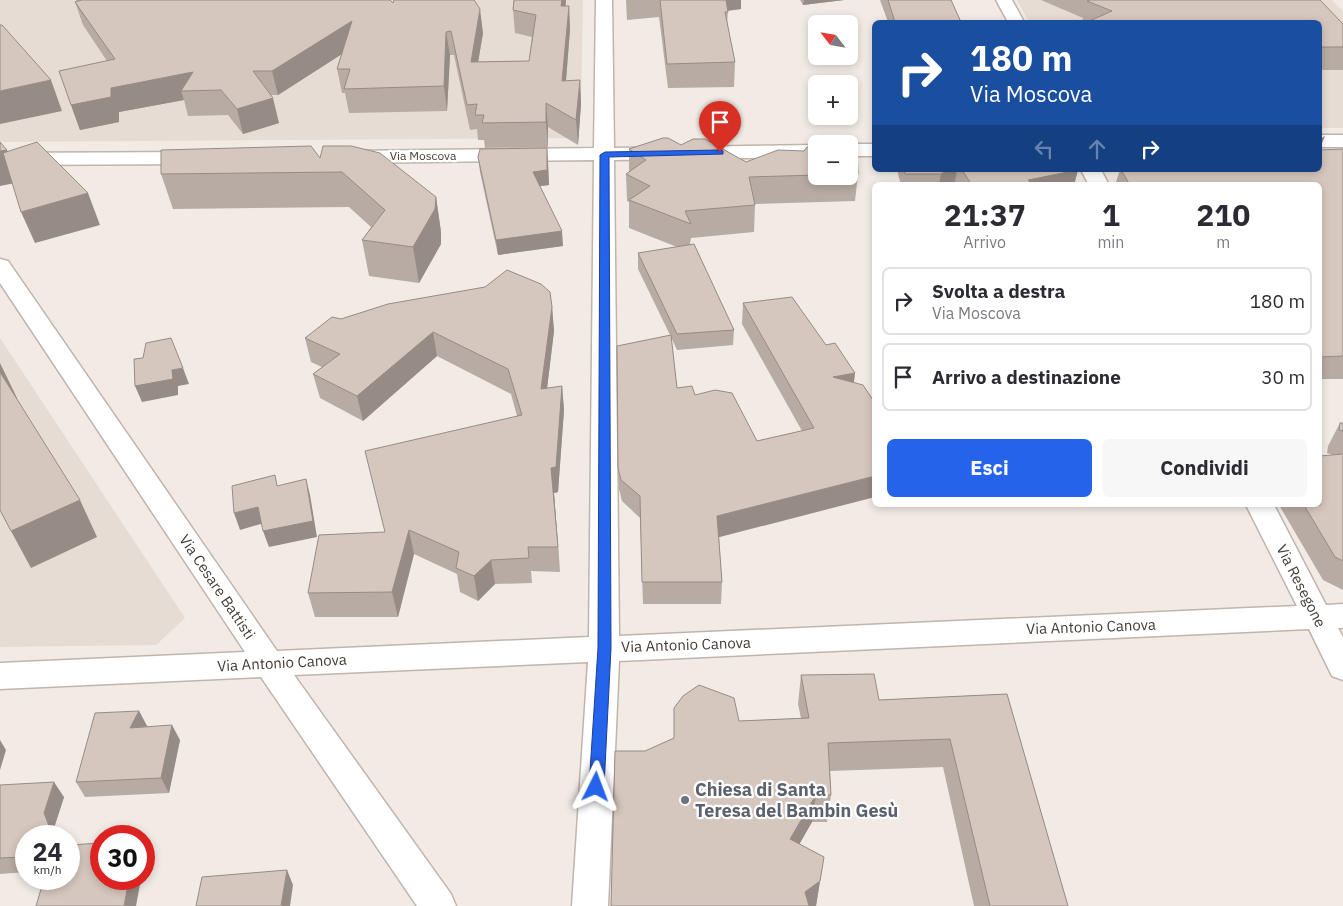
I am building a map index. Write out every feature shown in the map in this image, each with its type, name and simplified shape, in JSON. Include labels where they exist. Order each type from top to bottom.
[{"type":"street","points":[[590,906],[604,648],[604,0]]},
{"type":"street","points":[[1004,0],[1015,20]]},
{"type":"street","points":[[1322,141],[1343,141]]},
{"type":"street","points":[[858,150],[872,150]]},
{"type":"street","name":"Via Moscova","points":[[327,157],[808,151]]},
{"type":"street","points":[[0,159],[218,158]]},
{"type":"street","name":"Via Cesare Battisti","points":[[0,266],[269,664],[438,906]]},
{"type":"street","name":"Via Resegone","points":[[1261,507],[1330,617],[1343,667]]},
{"type":"street","name":"Via Antonio Canova","points":[[0,676],[1330,617]]},
{"type":"shaded area","points":[[0,0],[583,0],[581,104],[578,138],[0,142]]},
{"type":"shaded area","points":[[1017,0],[1332,0],[1343,12],[1343,128],[1322,128],[1322,20],[1028,20]]},
{"type":"shaded area","points":[[0,338],[185,618],[156,645],[0,647]]},
{"type":"building","points":[[82,0],[390,0],[393,3],[394,0],[474,0],[480,9],[471,62],[529,61],[536,15],[513,10],[514,0],[562,0],[561,6],[569,6],[562,81],[580,80],[576,120],[546,103],[546,122],[482,123],[484,115],[475,115],[477,104],[467,105],[451,31],[446,32],[444,86],[344,89],[350,69],[337,69],[352,21],[272,71],[253,71],[273,98],[237,109],[221,90],[181,91],[193,72],[111,88],[111,97],[71,105],[59,71],[115,59],[75,2]]},
{"type":"building","points":[[660,0],[726,0],[728,12],[725,12],[735,62],[667,64]]},
{"type":"building","points":[[888,0],[951,0],[960,20],[894,20]]},
{"type":"building","points":[[1320,0],[1343,24],[1343,47],[1322,47],[1322,20],[1092,20],[1112,11],[1087,1]]},
{"type":"building","points":[[0,25],[2,25],[51,80],[0,91]]},
{"type":"building","points":[[663,138],[668,138],[681,145],[693,139],[705,139],[746,162],[778,150],[804,151],[808,147],[808,175],[749,177],[755,205],[685,211],[691,224],[629,200],[650,186],[626,174],[646,160],[629,149]]},
{"type":"building","points":[[0,142],[7,150],[0,151]]},
{"type":"building","points":[[37,142],[88,193],[21,212],[3,153]]},
{"type":"building","points":[[311,146],[320,158],[323,146],[351,146],[380,153],[436,197],[435,209],[413,247],[362,240],[385,210],[342,172],[161,174],[161,150]]},
{"type":"building","points":[[547,148],[547,170],[533,172],[562,231],[496,240],[478,157],[480,149]]},
{"type":"building","points":[[1343,149],[1343,356],[1322,357],[1322,182],[1128,182],[1122,172],[1322,172],[1322,150]]},
{"type":"building","points":[[904,172],[944,172],[941,174],[905,174]]},
{"type":"building","points":[[963,172],[1068,172],[1028,180],[1030,182],[970,182]]},
{"type":"building","points":[[694,244],[734,330],[677,334],[638,253]]},
{"type":"building","points":[[507,270],[541,284],[550,292],[552,307],[541,389],[562,386],[556,467],[551,468],[558,547],[528,547],[529,558],[491,560],[474,576],[456,568],[459,552],[409,530],[392,592],[308,593],[319,535],[385,532],[365,451],[522,415],[508,369],[433,332],[357,396],[313,374],[340,354],[305,338],[332,317],[341,319],[388,304],[485,287]]},
{"type":"building","points":[[792,297],[826,345],[835,343],[855,373],[833,377],[863,385],[872,398],[872,477],[717,516],[722,582],[642,582],[640,496],[621,480],[618,468],[617,346],[671,335],[677,388],[692,386],[695,395],[715,390],[732,393],[757,441],[814,428],[743,303]]},
{"type":"building","points":[[171,338],[183,368],[172,370],[173,379],[135,386],[134,359],[143,358],[146,343]]},
{"type":"building","points":[[0,372],[80,500],[11,531],[0,510]]},
{"type":"building","points":[[1340,423],[1343,423],[1343,431],[1339,430]]},
{"type":"building","points":[[1343,454],[1343,561],[1335,557],[1305,507],[1322,507],[1322,456]]},
{"type":"building","points":[[275,475],[277,486],[306,479],[313,521],[263,531],[258,507],[234,513],[232,486]]},
{"type":"building","points":[[874,674],[879,700],[1007,694],[1068,906],[990,906],[950,739],[828,743],[831,795],[816,795],[790,839],[824,857],[820,881],[805,892],[809,906],[611,906],[615,751],[645,751],[674,738],[674,708],[683,696],[699,685],[734,698],[739,721],[809,718],[801,675]]},
{"type":"building","points":[[139,711],[130,728],[172,725],[161,778],[76,782],[95,713]]},
{"type":"building","points":[[54,782],[44,813],[49,825],[15,825],[15,857],[0,858],[0,785]]},
{"type":"building","points":[[80,844],[90,844],[90,890],[127,890],[124,906],[36,906],[41,890],[80,890]]},
{"type":"building","points":[[287,870],[281,906],[196,906],[202,877]]},
{"type":"place","name":"Chiesa di Santa Teresa del Bambin Gesù","points":[[685,800]]},
{"type":"route","points":[[596,787],[604,648],[605,155],[720,152]]}]
